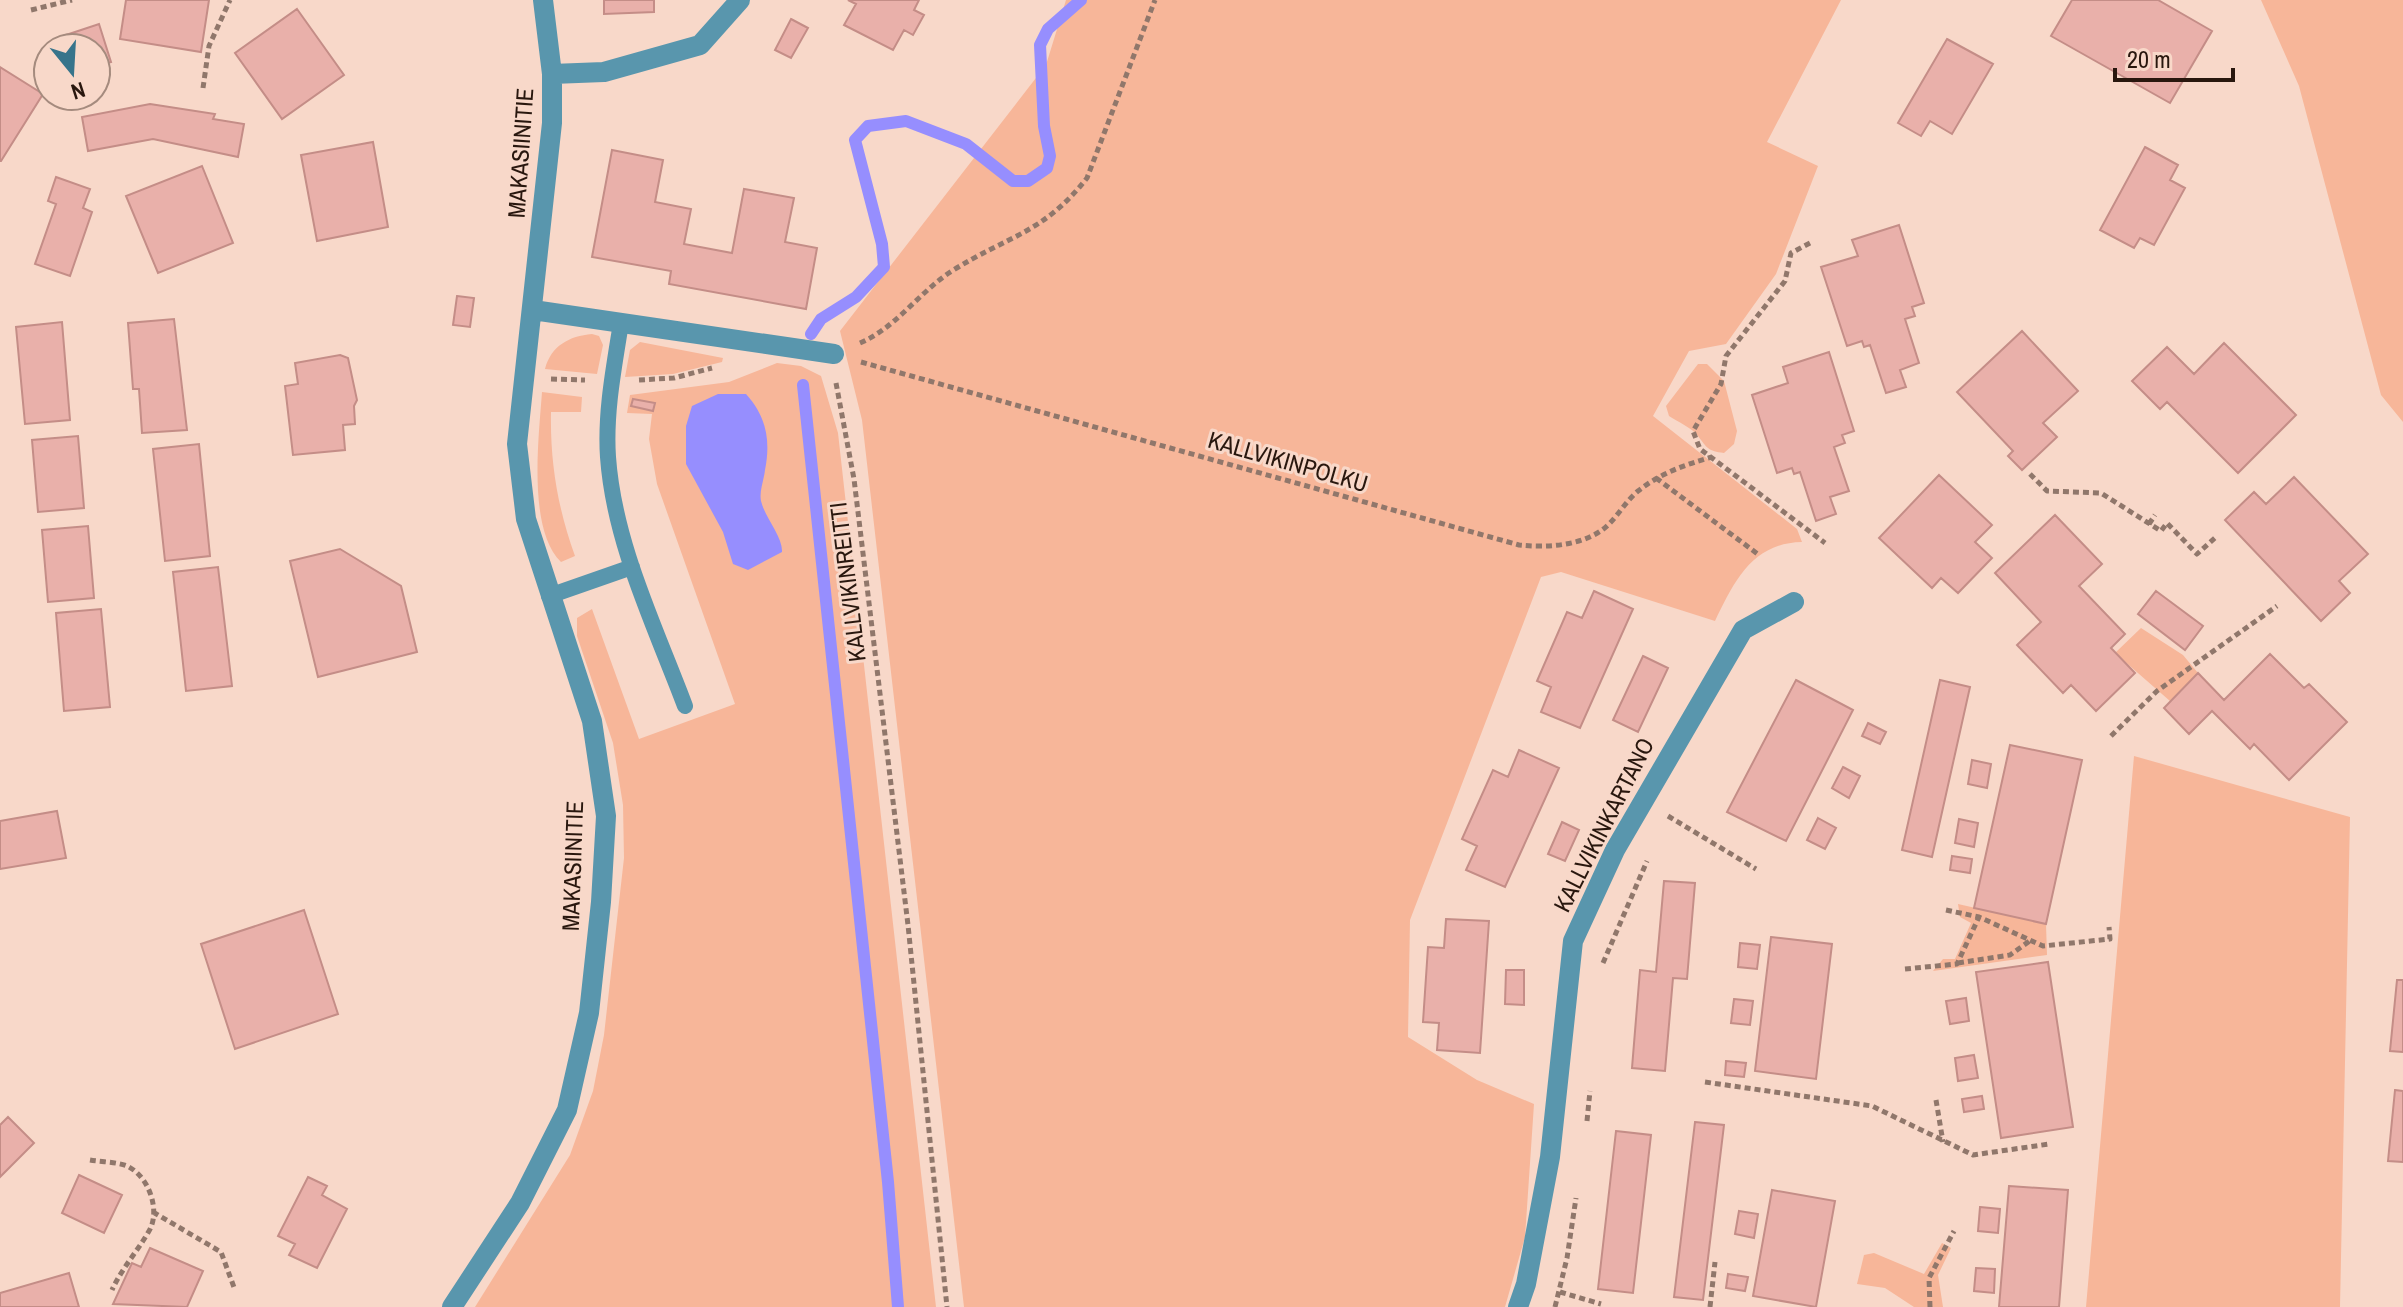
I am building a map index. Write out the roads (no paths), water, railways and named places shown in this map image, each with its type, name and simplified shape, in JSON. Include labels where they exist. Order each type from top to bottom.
[{"type":"street","name":"MAKASIINITIE","points":[[452,1307],[520,1203],[567,1110],[589,1013],[606,816],[592,721],[526,519],[517,444],[552,123],[552,74],[543,0]]},
{"type":"street","points":[[552,74],[604,72],[700,45],[740,0]]},
{"type":"street","points":[[533,310],[834,354]]},
{"type":"street","name":"KALLVIKINKARTANO","points":[[1518,1307],[1526,1284],[1550,1157],[1573,941],[1615,850],[1743,630],[1794,602]]},
{"type":"lane","points":[[621,323],[611,381],[607,455],[615,510],[632,567],[685,706]]},
{"type":"lane","points":[[549,596],[632,567]]},
{"type":"waterway","points":[[811,334],[821,319],[856,297],[884,267],[882,244],[855,140],[868,126],[906,121],[966,144],[1013,181],[1028,181],[1047,168],[1050,156],[1044,126],[1040,45],[1048,29],[1081,0]]},
{"type":"waterway","points":[[803,385],[888,1182],[898,1307]]}]
